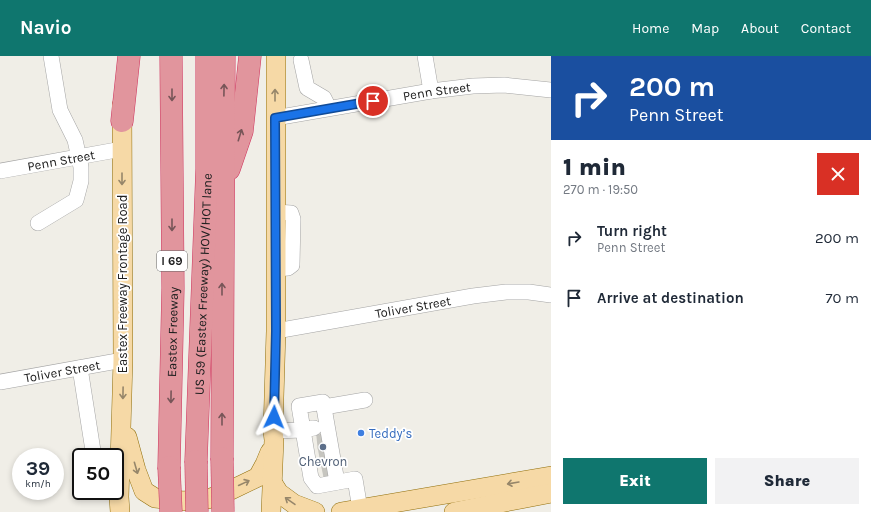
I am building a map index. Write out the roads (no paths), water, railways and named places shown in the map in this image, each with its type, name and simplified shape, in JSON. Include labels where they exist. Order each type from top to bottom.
[{"type":"highway","points":[[122,121],[129,56]]},
{"type":"highway","name":"Eastex Freeway","points":[[171,56],[173,288],[169,467],[171,512]]},
{"type":"highway","name":"US 59 (Eastex Freeway) HOV/HOT lane","points":[[197,512],[196,462],[207,169],[207,56]]},
{"type":"highway","points":[[223,512],[224,56]]},
{"type":"highway","points":[[223,185],[242,131],[250,56]]},
{"type":"main road","name":"Eastex Freeway Frontage Road","points":[[117,507],[122,417],[123,360],[122,56]]},
{"type":"main road","points":[[271,512],[276,331],[276,56]]},
{"type":"main road","points":[[122,417],[136,470],[144,492],[155,498],[183,501],[208,498],[231,490],[258,477],[265,464],[273,436]]},
{"type":"main road","points":[[341,512],[372,509],[551,476]]},
{"type":"main road","points":[[272,482],[279,493],[294,504],[315,512]]},
{"type":"main road","points":[[454,512],[551,493]]},
{"type":"street","points":[[38,223],[76,200],[81,181],[81,167],[75,140],[60,110],[51,56]]},
{"type":"street","points":[[425,56],[432,91]]},
{"type":"street","points":[[301,60],[307,88],[324,98],[329,108]]},
{"type":"street","name":"Penn Street","points":[[275,118],[432,91],[473,86],[504,85],[551,90]]},
{"type":"street","name":"Penn Street","points":[[0,171],[122,149]]},
{"type":"street","name":"Toliver Street","points":[[276,331],[506,292],[529,292],[551,295]]},
{"type":"street","name":"Toliver Street","points":[[0,382],[123,360]]},
{"type":"street","points":[[80,368],[93,448]]},
{"type":"street","points":[[324,407],[365,400]]},
{"type":"street","points":[[338,482],[321,448],[299,406],[323,402],[324,407],[321,448],[311,478],[317,486],[355,479],[372,509]]},
{"type":"street","points":[[273,436],[321,448]]},
{"type":"tunnel","points":[[317,442],[327,441]]},
{"type":"tunnel","points":[[319,455],[330,453]]},
{"type":"tunnel","points":[[322,470],[332,468]]},
{"type":"place","name":"Teddy’s","points":[[361,433]]},
{"type":"place","name":"Chevron","points":[[323,447]]}]
